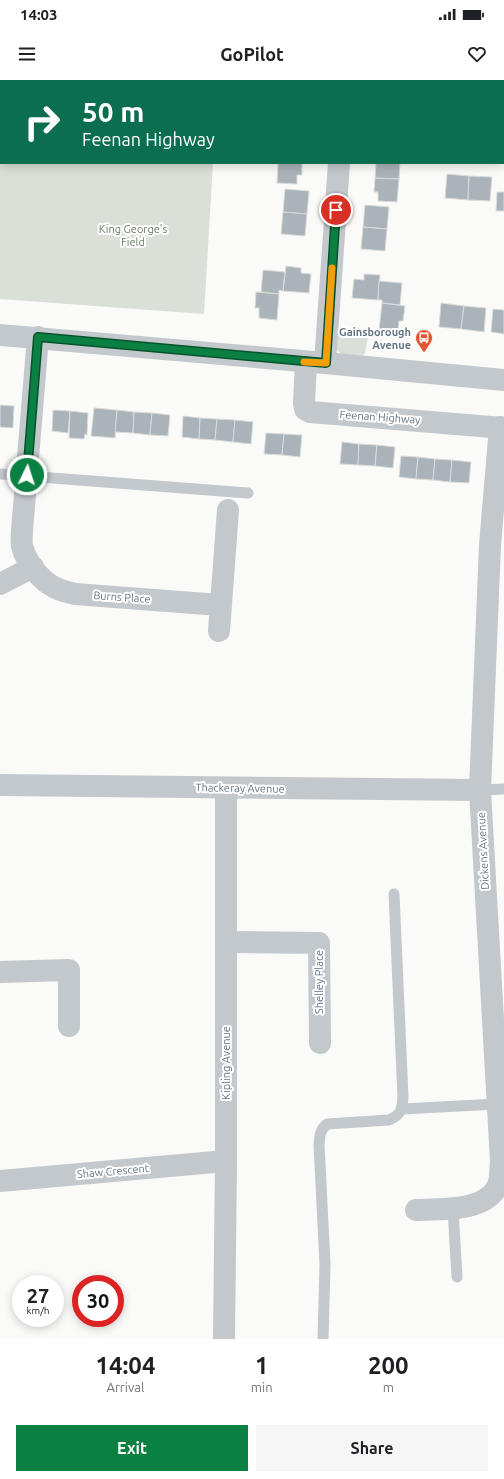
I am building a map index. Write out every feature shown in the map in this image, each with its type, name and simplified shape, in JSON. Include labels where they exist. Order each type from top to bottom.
[{"type":"street","points":[[316,362],[339,164]]},
{"type":"street","points":[[0,335],[38,337],[504,380]]},
{"type":"street","name":"Burns Place","points":[[38,337],[22,530],[22,545],[33,567],[41,578],[55,588],[75,594],[220,605]]},
{"type":"street","name":"Feenan Highway","points":[[316,362],[304,403],[305,409],[310,412],[502,427]]},
{"type":"street","name":"Dickens Avenue","points":[[416,1210],[453,1209],[476,1204],[489,1198],[498,1185],[502,1160],[497,1104],[480,790],[490,545],[502,427]]},
{"type":"street","points":[[219,631],[228,510]]},
{"type":"street","points":[[0,584],[33,567]]},
{"type":"street","name":"Thackeray Avenue","points":[[0,785],[480,790]]},
{"type":"street","name":"Kipling Avenue","points":[[224,1339],[226,1161],[226,788]]},
{"type":"street","name":"Shelley Place","points":[[226,942],[319,943],[320,1043]]},
{"type":"street","points":[[0,972],[69,970],[69,1026]]},
{"type":"street","name":"Shaw Crescent","points":[[0,1181],[226,1161]]},
{"type":"lane","points":[[0,474],[248,493]]},
{"type":"lane","points":[[480,790],[504,789]]},
{"type":"lane","points":[[323,1339],[325,1264],[319,1144],[322,1128],[327,1124],[389,1120],[398,1116],[402,1109],[403,1097],[394,894]]},
{"type":"lane","points":[[402,1109],[497,1104]]},
{"type":"lane","points":[[453,1209],[457,1277]]},
{"type":"green space","name":"King George's Field","points":[[0,164],[213,164],[204,314],[0,299]]},
{"type":"green space","points":[[336,336],[368,338],[365,353],[362,356],[341,354],[335,348]]},
{"type":"building","points":[[278,164],[302,164],[302,175],[297,175],[297,184],[277,183]]},
{"type":"building","points":[[376,164],[400,164],[399,179],[375,178]]},
{"type":"building","points":[[447,174],[469,176],[468,200],[445,198]]},
{"type":"building","points":[[469,176],[492,177],[490,201],[468,200]]},
{"type":"building","points":[[375,178],[399,179],[397,202],[378,201],[378,192],[374,192]]},
{"type":"building","points":[[285,189],[309,191],[307,214],[283,212]]},
{"type":"building","points":[[497,192],[504,192],[504,211],[496,211]]},
{"type":"building","points":[[365,205],[389,207],[387,229],[363,227]]},
{"type":"building","points":[[283,212],[307,214],[305,236],[281,234]]},
{"type":"building","points":[[363,227],[387,229],[385,251],[361,249]]},
{"type":"building","points":[[286,266],[301,268],[301,273],[311,274],[309,293],[283,291]]},
{"type":"building","points":[[263,270],[285,272],[283,291],[279,290],[279,294],[261,292]]},
{"type":"building","points":[[364,274],[380,275],[378,300],[352,298],[354,279],[364,280]]},
{"type":"building","points":[[379,281],[402,283],[400,305],[382,303],[382,300],[378,300]]},
{"type":"building","points":[[256,292],[279,294],[277,320],[259,318],[259,308],[255,308]]},
{"type":"building","points":[[382,303],[405,306],[403,321],[399,321],[398,331],[379,330]]},
{"type":"building","points":[[441,303],[464,306],[461,329],[439,327]]},
{"type":"building","points":[[464,306],[486,308],[484,332],[461,329]]},
{"type":"building","points":[[493,309],[504,310],[504,334],[491,332]]},
{"type":"building","points":[[0,405],[14,406],[13,428],[0,427]]},
{"type":"building","points":[[94,408],[117,410],[115,438],[91,436]]},
{"type":"building","points":[[53,410],[70,411],[68,433],[52,431]]},
{"type":"building","points":[[117,410],[134,412],[133,433],[115,432]]},
{"type":"building","points":[[70,411],[88,413],[87,435],[85,434],[84,439],[69,438]]},
{"type":"building","points":[[134,412],[152,413],[150,435],[133,433]]},
{"type":"building","points":[[152,413],[170,415],[168,436],[150,435]]},
{"type":"building","points":[[183,416],[200,418],[199,439],[182,437]]},
{"type":"building","points":[[200,418],[217,419],[215,440],[199,439]]},
{"type":"building","points":[[217,419],[235,420],[233,442],[215,440]]},
{"type":"building","points":[[235,420],[253,422],[251,444],[233,442]]},
{"type":"building","points":[[266,433],[284,434],[282,455],[264,454]]},
{"type":"building","points":[[284,434],[302,435],[300,457],[282,455]]},
{"type":"building","points":[[342,442],[359,444],[358,465],[340,464]]},
{"type":"building","points":[[359,444],[377,445],[375,466],[358,465]]},
{"type":"building","points":[[377,445],[395,447],[393,468],[375,466]]},
{"type":"building","points":[[401,456],[418,457],[416,479],[399,477]]},
{"type":"building","points":[[418,457],[435,459],[433,480],[416,479]]},
{"type":"building","points":[[435,459],[452,460],[450,482],[433,480]]},
{"type":"building","points":[[452,460],[471,462],[469,483],[450,482]]},
{"type":"slow traffic","points":[[304,362],[326,363],[332,268]]},
{"type":"place","name":"Gainsborough Avenue","points":[[424,353]]},
{"type":"route","points":[[27,475],[38,337],[326,363],[336,210]]}]
